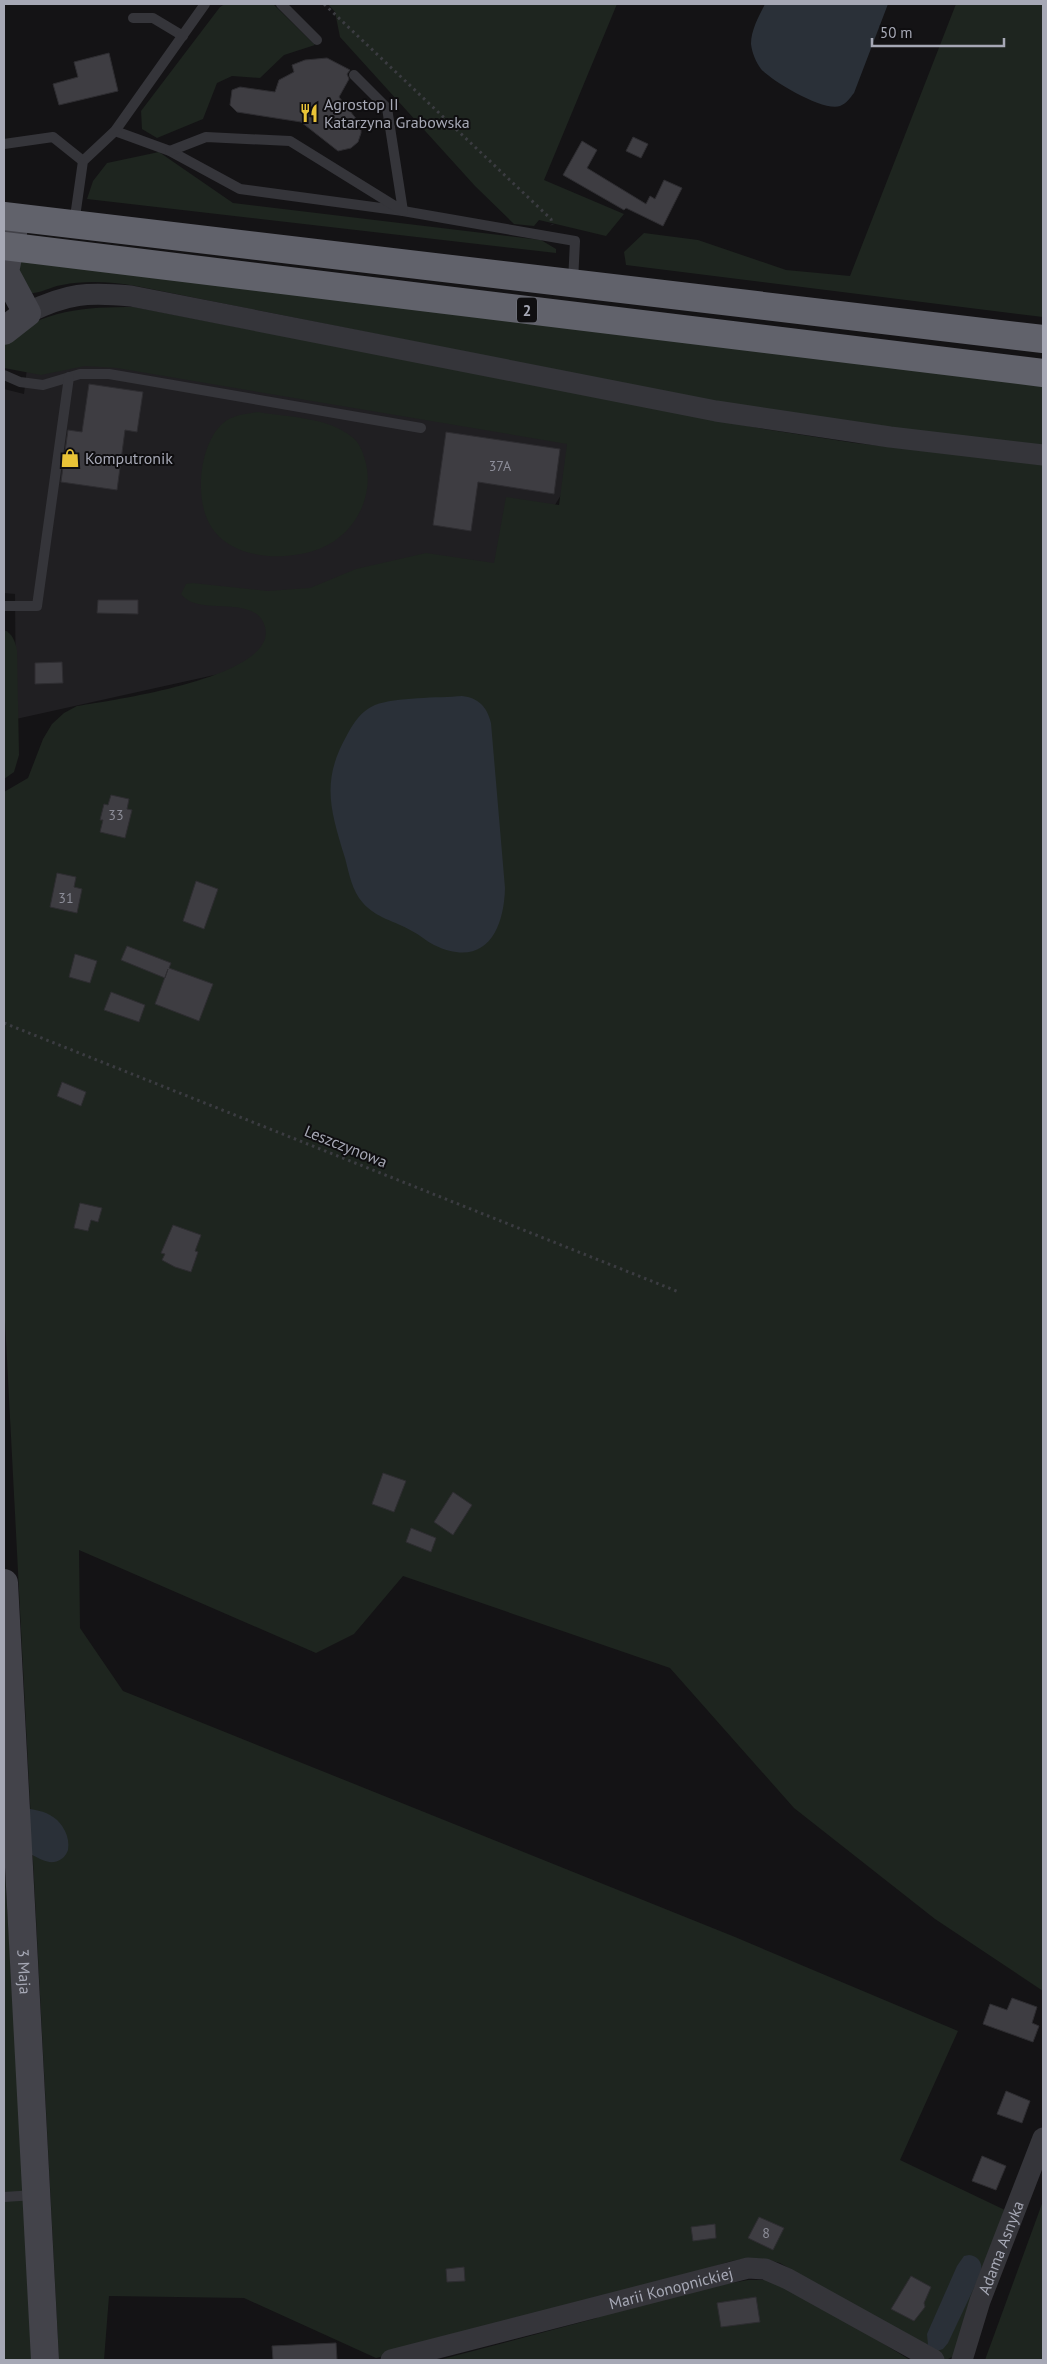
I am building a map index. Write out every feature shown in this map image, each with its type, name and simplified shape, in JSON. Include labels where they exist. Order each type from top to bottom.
[{"type":"highway","name":"2","points":[[10,217],[1043,340]]},
{"type":"highway","name":"2","points":[[7,246],[1043,373]]},
{"type":"street","points":[[10,217],[5,272],[27,313]]},
{"type":"street","points":[[4,331],[27,313],[56,299],[88,293],[131,296],[716,411],[880,436],[1043,455]]},
{"type":"street","name":"3 Maja","points":[[4,1583],[44,2360]]},
{"type":"street","name":"Adama Asnyka","points":[[962,2360],[980,2301],[1043,2138]]},
{"type":"street","name":"Marii Konopnickiej","points":[[391,2360],[758,2267],[788,2279],[934,2360]]},
{"type":"lane","points":[[74,224],[83,161],[115,131],[206,4]]},
{"type":"lane","points":[[281,4],[317,40]]},
{"type":"lane","points":[[133,18],[153,18],[183,36]]},
{"type":"lane","points":[[354,76],[386,108],[404,211]]},
{"type":"lane","points":[[115,131],[170,151],[240,189],[404,211],[575,241],[573,284]]},
{"type":"lane","points":[[4,144],[53,137],[83,161]]},
{"type":"lane","points":[[170,151],[206,137],[290,141],[404,211]]},
{"type":"lane","points":[[4,376],[31,384],[43,385],[69,377],[94,373],[108,374],[422,428]]},
{"type":"lane","points":[[4,606],[37,606],[69,377]]},
{"type":"lane","points":[[4,2197],[36,2195]]},
{"type":"path","points":[[324,4],[551,219],[553,237]]},
{"type":"path","points":[[329,4],[331,11]]},
{"type":"path","name":"Leszczynowa","points":[[4,1022],[679,1292]]},
{"type":"shaded area","points":[[225,4],[273,4],[315,45],[284,55],[260,78],[232,76],[217,83],[203,119],[157,138],[142,129],[141,111],[220,7]]},
{"type":"shaded area","points":[[328,4],[617,4],[544,180],[624,214],[606,236],[539,220],[534,226],[514,224],[475,186],[340,37],[335,12]]},
{"type":"shaded area","points":[[765,4],[888,4],[854,93],[846,102],[840,106],[833,107],[823,105],[799,95],[767,75],[761,69],[752,51],[751,39]]},
{"type":"shaded area","points":[[956,4],[1043,4],[1043,317],[626,265],[624,252],[644,233],[698,240],[786,270],[850,276]]},
{"type":"shaded area","points":[[159,152],[233,203],[541,240],[556,249],[556,253],[87,199],[93,181],[107,163]]},
{"type":"shaded area","points":[[20,257],[1043,381],[1043,447],[808,418],[722,403],[136,286],[81,282],[57,286],[35,293],[25,293],[16,265]]},
{"type":"shaded area","points":[[134,307],[764,429],[855,443],[1043,464],[1043,1991],[935,1919],[794,1808],[670,1668],[403,1576],[354,1634],[316,1653],[79,1550],[80,1628],[123,1691],[735,1937],[958,2031],[900,2160],[1007,2211],[954,2356],[946,2360],[780,2263],[749,2258],[730,2261],[700,2271],[726,2284],[748,2280],[768,2280],[791,2287],[910,2360],[439,2360],[597,2318],[602,2300],[376,2358],[244,2298],[109,2296],[104,2360],[59,2360],[4,1302],[4,792],[28,778],[43,739],[52,724],[64,713],[77,706],[157,691],[226,671],[251,656],[265,640],[262,620],[255,613],[234,607],[198,604],[188,600],[181,594],[186,584],[192,583],[267,591],[310,588],[356,569],[426,553],[494,563],[506,497],[559,505],[567,444],[117,368],[85,366],[41,375],[4,368],[4,343],[33,323],[65,312],[82,309]]},
{"type":"shaded area","points":[[29,350],[604,423],[488,617],[304,655],[16,719],[15,594],[4,593],[4,389],[24,394]]},
{"type":"shaded area","points":[[258,412],[307,419],[331,425],[352,437],[360,447],[368,474],[364,502],[351,526],[329,544],[302,554],[271,556],[256,554],[241,550],[228,543],[216,534],[208,521],[204,510],[201,484],[204,457],[209,444],[215,433],[226,421],[239,415]]},
{"type":"shaded area","points":[[4,630],[13,638],[17,650],[19,755],[14,772],[4,779]]},
{"type":"shaded area","points":[[462,696],[478,701],[485,708],[491,723],[505,888],[501,919],[495,932],[488,942],[478,949],[466,952],[451,951],[434,945],[412,931],[380,916],[363,903],[356,893],[350,876],[335,825],[331,795],[331,781],[339,751],[352,726],[366,710],[384,702]]},
{"type":"shaded area","points":[[4,1806],[30,1809],[47,1813],[54,1817],[60,1823],[68,1838],[68,1850],[65,1856],[57,1861],[49,1862],[18,1849],[4,1846]]},
{"type":"shaded area","points":[[4,1857],[24,2182],[32,2360],[4,2360]]},
{"type":"shaded area","points":[[1043,2201],[1043,2360],[985,2360]]},
{"type":"shaded area","points":[[969,2255],[980,2261],[981,2273],[948,2343],[943,2349],[937,2351],[928,2345],[927,2334],[957,2266],[964,2256]]},
{"type":"building","points":[[109,53],[118,91],[59,105],[53,84],[78,77],[74,62]]},
{"type":"building","points":[[327,58],[350,70],[347,74],[349,79],[339,97],[361,125],[358,142],[351,148],[338,151],[301,122],[237,112],[230,105],[232,90],[240,87],[275,92],[279,80],[294,72],[292,65],[305,60]]},
{"type":"building","points":[[633,137],[648,144],[641,158],[626,151]]},
{"type":"building","points":[[582,141],[597,150],[587,168],[646,204],[650,196],[655,199],[664,180],[682,188],[663,226],[626,208],[624,210],[563,175]]},
{"type":"building","points":[[89,384],[143,392],[137,432],[125,430],[117,490],[61,482],[68,430],[82,432]]},
{"type":"building","points":[[446,432],[560,449],[554,494],[478,482],[471,531],[433,525]]},
{"type":"building","points":[[98,600],[138,600],[138,614],[97,613]]},
{"type":"building","points":[[62,662],[63,683],[35,684],[35,663]]},
{"type":"building","points":[[111,795],[129,799],[127,809],[132,810],[125,838],[100,832],[103,820],[100,820],[104,804],[108,805]]},
{"type":"building","points":[[57,873],[76,877],[74,887],[82,889],[77,913],[50,907]]},
{"type":"building","points":[[196,881],[218,889],[204,929],[183,921]]},
{"type":"building","points":[[127,946],[171,963],[169,968],[213,984],[199,1021],[155,1004],[165,978],[121,960]]},
{"type":"building","points":[[75,954],[97,961],[90,983],[69,977]]},
{"type":"building","points":[[111,992],[145,1005],[139,1022],[104,1010]]},
{"type":"building","points":[[62,1082],[86,1092],[81,1106],[57,1096]]},
{"type":"building","points":[[80,1203],[102,1208],[98,1222],[91,1220],[88,1231],[74,1228]]},
{"type":"building","points":[[173,1225],[201,1235],[195,1251],[198,1252],[191,1272],[162,1260],[165,1254],[161,1253]]},
{"type":"building","points":[[383,1473],[406,1481],[394,1512],[372,1504]]},
{"type":"building","points":[[453,1492],[472,1505],[453,1535],[434,1522]]},
{"type":"building","points":[[411,1528],[436,1538],[431,1552],[406,1542]]},
{"type":"building","points":[[1012,1998],[1037,2007],[1032,2023],[1039,2026],[1033,2042],[983,2024],[990,2004],[1007,2010]]},
{"type":"building","points":[[1006,2091],[1030,2101],[1022,2123],[997,2114]]},
{"type":"building","points":[[982,2156],[1006,2166],[996,2190],[972,2181]]},
{"type":"building","points":[[759,2217],[784,2228],[773,2250],[748,2238]]},
{"type":"building","points":[[715,2224],[716,2238],[693,2241],[691,2227]]},
{"type":"building","points":[[464,2267],[465,2281],[447,2282],[446,2269]]},
{"type":"building","points":[[911,2276],[931,2287],[924,2303],[925,2307],[914,2321],[891,2309]]},
{"type":"building","points":[[756,2297],[760,2322],[721,2327],[717,2303]]},
{"type":"building","points":[[336,2343],[337,2360],[273,2360],[272,2346]]},
{"type":"place","name":"Agrostop II Katarzyna Grabowska","points":[[309,113]]},
{"type":"place","name":"Komputronik","points":[[70,458]]}]
